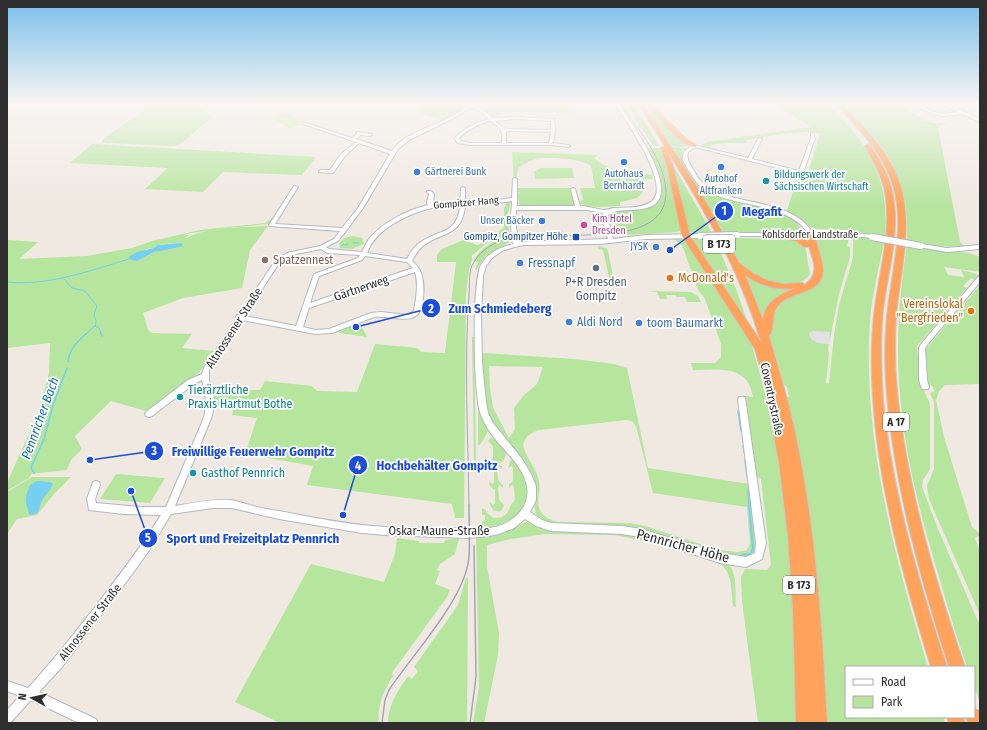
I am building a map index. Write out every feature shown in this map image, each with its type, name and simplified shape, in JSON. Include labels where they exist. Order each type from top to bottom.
[{"type":"highway","name":"Coventrystraße","points":[[658,138],[704,212],[728,260],[749,315],[763,346],[789,490],[798,576],[804,723]]},
{"type":"highway","name":"B 173","points":[[662,138],[695,189],[733,259],[750,297],[763,346],[785,415],[799,491],[810,578],[819,723]]},
{"type":"highway","points":[[682,138],[694,146]]},
{"type":"highway","name":"A 17","points":[[862,138],[880,165],[890,194],[892,225],[882,286],[877,331],[878,386],[882,432],[899,524],[912,578],[939,666]]},
{"type":"highway","name":"A 17","points":[[870,138],[878,148],[891,171],[900,196],[903,227],[893,308],[891,378],[902,466],[930,583],[957,666]]},
{"type":"highway","points":[[664,148],[670,166],[686,236],[763,346]]},
{"type":"highway","points":[[782,235],[799,239],[807,245]]},
{"type":"highway","points":[[733,259],[749,274],[762,281],[783,286],[798,285],[809,280],[813,274],[812,262],[807,245],[808,235]]},
{"type":"highway","points":[[763,346],[766,319],[771,307],[785,296],[811,285],[819,276],[819,268],[808,235]]},
{"type":"street","points":[[347,138],[393,152]]},
{"type":"street","name":"Altnossener Straße","points":[[7,718],[58,663],[130,570],[147,546],[168,511],[203,433],[210,411],[210,395],[204,376],[239,317],[277,262],[283,257],[294,252],[322,247],[336,240],[360,208],[393,152],[398,146],[409,138]]},
{"type":"street","points":[[457,138],[457,140],[462,143],[490,145],[551,144],[568,146]]},
{"type":"street","points":[[504,144],[505,138]]},
{"type":"street","points":[[551,144],[552,138]]},
{"type":"street","points":[[513,208],[596,208],[607,212],[611,210],[649,205],[656,200],[659,194],[656,173],[652,161],[638,138]]},
{"type":"street","points":[[808,235],[796,219],[774,208],[722,195],[705,187],[696,178],[684,158],[686,150],[694,146],[801,172],[813,138]]},
{"type":"street","points":[[749,160],[760,139]]},
{"type":"street","points":[[320,171],[331,172],[343,155],[358,142]]},
{"type":"street","points":[[515,179],[513,233],[516,244]]},
{"type":"street","points":[[296,187],[272,225],[344,230]]},
{"type":"street","points":[[410,261],[418,246],[454,227],[460,218],[463,188]]},
{"type":"street","points":[[573,189],[578,208]]},
{"type":"street","points":[[429,192],[432,194],[430,203],[431,206]]},
{"type":"street","name":"Gompitzer Hang","points":[[363,254],[373,238],[385,227],[400,218],[431,206],[515,199]]},
{"type":"street","points":[[607,212],[605,219],[611,241]]},
{"type":"street","name":"Kohlsdorfer Landstraße","points":[[516,244],[611,241],[686,236],[848,234],[948,250],[973,249],[980,247]]},
{"type":"street","name":"Oskar-Maune-Straße","points":[[96,485],[91,499],[92,507],[168,511],[221,504],[233,504],[295,518],[385,531],[466,533],[493,532],[504,528],[524,513],[530,502],[532,492],[531,484],[521,464],[494,432],[484,414],[481,396],[479,358],[480,273],[483,266],[492,256],[516,244]]},
{"type":"street","points":[[239,317],[316,332],[330,331],[373,315],[381,314],[408,317],[418,312],[421,284],[419,274],[414,264],[410,261],[363,254],[327,251],[322,247]]},
{"type":"street","points":[[973,249],[980,253]]},
{"type":"street","points":[[298,328],[307,306],[316,275],[356,261],[360,259],[363,254]]},
{"type":"street","name":"Gärtnerweg","points":[[307,306],[416,269]]},
{"type":"street","points":[[925,387],[922,380],[922,348],[924,344],[980,278]]},
{"type":"street","points":[[149,414],[191,382],[204,376]]},
{"type":"street","name":"Pennricher Höhe","points":[[524,513],[538,523],[551,527],[622,530],[641,533],[720,558],[746,562],[759,556],[761,543],[742,399]]},
{"type":"street","points":[[7,686],[30,694],[92,723]]},
{"type":"shaded area","points":[[813,331],[830,332],[829,344],[818,343],[811,339],[809,333]]},
{"type":"green space","points":[[104,138],[188,138],[182,143],[174,146],[102,142]]},
{"type":"green space","points":[[648,138],[654,138],[659,146],[654,146]]},
{"type":"green space","points":[[665,138],[681,138],[687,144],[686,147],[670,146]]},
{"type":"green space","points":[[734,138],[759,138],[747,140],[746,143],[709,145],[711,148],[709,150],[701,146],[707,142]]},
{"type":"green space","points":[[819,138],[858,138],[874,163],[880,179],[886,215],[885,236],[849,230],[814,229],[787,211],[798,175],[809,178],[810,174],[808,173]]},
{"type":"green space","points":[[875,138],[940,138],[960,242],[965,247],[936,246],[907,240],[907,218],[904,198],[899,180],[892,164]]},
{"type":"green space","points":[[92,144],[316,157],[302,175],[223,172],[203,192],[145,189],[168,168],[70,163]]},
{"type":"green space","points":[[671,147],[686,148],[682,154],[684,162],[697,182],[705,188],[717,194],[785,214],[794,220],[800,228],[792,232],[724,233]]},
{"type":"green space","points":[[646,148],[660,148],[666,160],[681,230],[677,232],[625,235],[622,230],[612,229],[612,217],[614,212],[643,209],[652,206],[662,195],[661,179],[658,170]]},
{"type":"green space","points":[[511,152],[598,155],[594,158],[604,165],[611,168],[652,175],[653,179],[644,179],[642,194],[631,200],[620,202],[620,206],[586,206],[581,204],[580,201],[583,200],[580,188],[595,188],[591,166],[579,161],[553,158],[538,159],[530,161],[518,168],[516,179],[514,179]]},
{"type":"green space","points":[[670,160],[712,233],[696,233],[687,231]]},
{"type":"green space","points":[[541,168],[572,168],[574,178],[535,179],[534,172]]},
{"type":"green space","points":[[518,188],[572,188],[576,206],[522,206],[519,204],[518,194],[520,192],[518,192]]},
{"type":"green space","points":[[287,198],[269,224],[225,228],[185,234],[189,235],[185,238],[187,238],[194,234],[214,230],[238,227],[268,226],[250,250],[242,288],[183,298],[143,313],[148,330],[152,333],[192,334],[182,348],[214,351],[199,373],[146,411],[111,401],[75,436],[82,449],[71,460],[67,470],[31,474],[29,478],[7,491],[7,483],[39,411],[49,373],[50,343],[7,348],[7,240],[38,242],[19,259],[87,256],[132,248],[152,241],[200,230],[265,223],[271,219]],"holes":[[[181,243],[176,248],[156,251],[137,261],[146,249],[154,248],[162,244]]]},
{"type":"green space","points":[[507,201],[511,202],[508,212],[509,233],[486,244],[472,255],[469,269],[466,294],[464,518],[455,518],[452,504],[307,485],[313,466],[245,454],[257,418],[232,415],[234,406],[215,407],[215,390],[260,390],[265,381],[312,386],[317,391],[357,392],[375,344],[417,348],[422,352],[445,353],[456,262],[437,262],[437,255],[442,249],[463,240],[478,245],[492,237],[504,227],[504,209]]},
{"type":"green space","points":[[352,236],[362,238],[364,244],[352,249],[340,248],[339,244],[344,238]]},
{"type":"green space","points":[[511,236],[510,242],[486,256],[475,270],[478,262],[473,261],[480,251],[493,242]]},
{"type":"green space","points":[[842,236],[849,239],[847,246],[850,247],[850,257],[839,294],[829,344],[828,349],[829,353],[826,383],[829,384],[839,305],[853,258],[853,238],[857,236],[868,237],[884,243],[874,291],[870,320],[869,364],[871,408],[883,496],[903,582],[928,666],[845,666],[845,718],[943,718],[945,723],[824,723],[787,397],[789,397],[768,330],[778,303],[817,284],[815,238]],"holes":[[[813,331],[830,332],[829,344],[818,343],[811,339],[809,333]]]},
{"type":"green space","points":[[672,238],[681,239],[688,244],[750,339],[775,427],[794,580],[798,723],[758,723],[742,601],[741,577],[745,569],[767,570],[771,565],[761,479],[756,476],[746,396],[753,397],[750,386],[745,379],[738,374],[722,370],[693,370],[691,363],[715,363],[721,357],[721,344],[705,299],[698,290],[682,245]]},
{"type":"green space","points":[[701,238],[715,239],[736,289],[751,332],[692,241]]},
{"type":"green space","points":[[728,239],[794,239],[805,245],[810,274],[804,280],[796,284],[786,285],[776,284],[757,277],[743,267],[736,257]]},
{"type":"green space","points":[[907,245],[969,253],[980,257],[980,272],[944,267],[948,275],[964,277],[961,270],[974,273],[979,275],[979,277],[975,280],[971,278],[963,286],[967,288],[917,346],[920,381],[930,404],[930,469],[923,480],[922,487],[938,529],[980,626],[980,702],[975,689],[975,666],[967,666],[949,613],[919,506],[908,457],[901,406],[898,364],[898,330],[902,279]]},
{"type":"green space","points":[[598,246],[606,248],[608,251],[614,281],[610,281],[603,250],[598,249]]},
{"type":"green space","points":[[813,258],[817,269],[815,274]]},
{"type":"green space","points":[[742,270],[765,283],[804,285],[789,292],[763,323]]},
{"type":"green space","points":[[980,285],[980,384],[945,385],[939,391],[936,400],[944,437],[972,527],[980,534],[975,538],[980,552],[980,615],[929,499],[927,486],[934,469],[934,402],[930,393],[935,391],[932,386],[927,384],[925,350]]},
{"type":"green space","points":[[645,291],[691,292],[698,296],[701,302],[687,302],[685,297],[677,297],[675,295],[666,295],[667,299],[660,299],[657,292]]},
{"type":"green space","points":[[360,323],[367,337],[339,333],[339,331]]},
{"type":"green space","points":[[472,337],[474,337],[476,460],[474,460]]},
{"type":"green space","points":[[482,353],[574,359],[614,364],[627,368],[648,468],[748,484],[750,488],[756,531],[755,554],[745,558],[733,557],[711,552],[656,534],[574,528],[545,521],[537,516],[535,512],[535,480],[533,475],[518,453],[507,444],[498,432],[487,411],[483,390]],"holes":[[[489,366],[543,367],[537,384],[524,395],[514,408],[515,429],[509,438],[493,408]],[[626,420],[632,421],[636,426],[653,493],[747,507],[750,544],[747,550],[738,552],[719,550],[645,526],[630,523],[558,522],[543,515],[540,510],[538,500],[538,477],[524,450],[523,445],[527,437],[539,430]]]},
{"type":"green space","points":[[478,402],[481,415],[488,431],[478,446]]},
{"type":"green space","points":[[490,438],[495,438],[507,453],[502,463],[491,460],[493,458],[493,446],[488,441]]},
{"type":"green space","points":[[513,460],[516,462],[525,478],[528,492],[526,501],[516,515],[509,520],[482,529],[482,521],[485,521],[485,515],[482,515],[482,509],[485,509],[487,513],[494,518],[499,518],[506,515],[515,500],[514,487],[512,485],[509,488],[509,484],[513,481],[513,468],[511,466],[508,469],[510,461]]},
{"type":"green space","points":[[491,463],[502,466],[502,469],[499,467],[497,468],[498,480],[503,485],[503,488],[500,485],[498,487],[499,500],[504,505],[502,510],[499,512],[493,510],[490,505],[490,502],[493,505],[495,503],[495,490],[490,486],[489,482],[493,484],[494,482],[494,467]]},
{"type":"green space","points":[[116,474],[165,478],[150,503],[100,499]]},
{"type":"green space","points":[[32,477],[71,477],[54,494],[37,515],[17,519],[7,534],[7,492]]},
{"type":"green space","points":[[526,522],[557,531],[614,532],[636,535],[726,562],[730,566],[734,576],[736,607],[733,606],[730,578],[725,568],[721,564],[654,543],[615,535],[545,534],[511,539],[487,545],[487,567],[499,633],[498,655],[484,723],[473,723],[479,687],[476,537],[502,534]]},
{"type":"green space","points":[[397,538],[419,541],[419,543],[444,543],[445,540],[459,538],[455,554],[440,564],[437,570],[440,571],[435,584],[450,590],[447,597],[392,673],[393,676],[384,692],[380,704],[379,723],[280,723],[235,702],[311,564],[384,582],[395,554]]},
{"type":"green space","points":[[466,578],[468,578],[467,723],[388,723],[388,716],[394,698],[408,676],[412,679],[418,671],[414,667],[458,605]]},
{"type":"water","points":[[181,243],[183,245],[180,247],[156,251],[137,261],[129,259],[130,256],[137,252],[154,248],[158,245]]},
{"type":"water","points":[[37,481],[50,482],[53,484],[42,500],[38,512],[30,515],[26,497],[30,485]]},
{"type":"waterway","points":[[702,194],[710,194]]},
{"type":"waterway","points":[[353,243],[359,243]]},
{"type":"waterway","points":[[342,245],[348,244]]},
{"type":"waterway","points":[[7,282],[23,283],[54,280],[84,273],[129,259]]},
{"type":"waterway","name":"Pennricher Bach","points":[[64,279],[72,288],[85,291],[97,306],[94,314],[96,321],[95,326]]},
{"type":"waterway","name":"Pennricher Bach","points":[[86,334],[95,326]]},
{"type":"waterway","points":[[95,326],[99,328],[101,334]]},
{"type":"waterway","name":"Pennricher Bach","points":[[68,362],[72,349],[87,333]]},
{"type":"waterway","name":"Pennricher Bach","points":[[34,473],[31,468],[44,439],[53,405],[67,368]]},
{"type":"waterway","points":[[738,411],[741,431]]},
{"type":"waterway","points":[[743,446],[744,452]]},
{"type":"waterway","points":[[745,460],[747,476]]},
{"type":"waterway","points":[[748,489],[749,506]]},
{"type":"waterway","points":[[742,555],[750,554],[753,549],[749,505]]},
{"type":"tram line","points":[[469,506],[467,347],[470,277],[472,265],[484,250],[503,240],[529,236],[614,233],[639,227],[657,216],[666,197],[661,168],[645,138]]},
{"type":"tram line","points":[[382,723],[385,700],[389,690],[448,608],[466,573],[469,557],[469,506]]},
{"type":"tram line","points":[[470,723],[476,677],[474,546]]},
{"type":"place","name":"Autohaus Bernhardt","points":[[624,162]]},
{"type":"place","name":"Autohof Altfranken","points":[[721,167]]},
{"type":"place","name":"Gärtnerei Bunk","points":[[417,172]]},
{"type":"place","name":"Bildungswerk der Sächsischen Wirtschaft","points":[[766,181]]},
{"type":"place","name":"Unser Bäcker","points":[[542,221]]},
{"type":"place","name":"Kim Hotel Dresden","points":[[584,225]]},
{"type":"place","name":"Gompitz, Gompitzer Höhe","points":[[576,237]]},
{"type":"place","name":"JYSK","points":[[656,247]]},
{"type":"place","name":"Megafit","points":[[670,250]]},
{"type":"place","name":"Spatzennest","points":[[265,260]]},
{"type":"place","name":"Fressnapf","points":[[520,263]]},
{"type":"place","name":"P+R Dresden Gompitz","points":[[596,268]]},
{"type":"place","name":"McDonald's","points":[[670,278]]},
{"type":"place","name":"Vereinslokal \"Bergfrieden\"","points":[[971,311]]},
{"type":"place","name":"Aldi Nord","points":[[569,322]]},
{"type":"place","name":"toom Baumarkt","points":[[639,323]]},
{"type":"place","name":"Zum Schmiedeberg","points":[[356,327]]},
{"type":"place","name":"Tierärztliche Praxis Hartmut Bothe","points":[[180,397]]},
{"type":"place","name":"Freiwillige Feuerwehr Gompitz","points":[[90,460]]},
{"type":"place","name":"Gasthof Pennrich","points":[[193,473]]},
{"type":"place","name":"Sport und Freizeitplatz Pennrich","points":[[131,491]]},
{"type":"place","name":"Hochbehälter Gompitz","points":[[343,515]]}]
